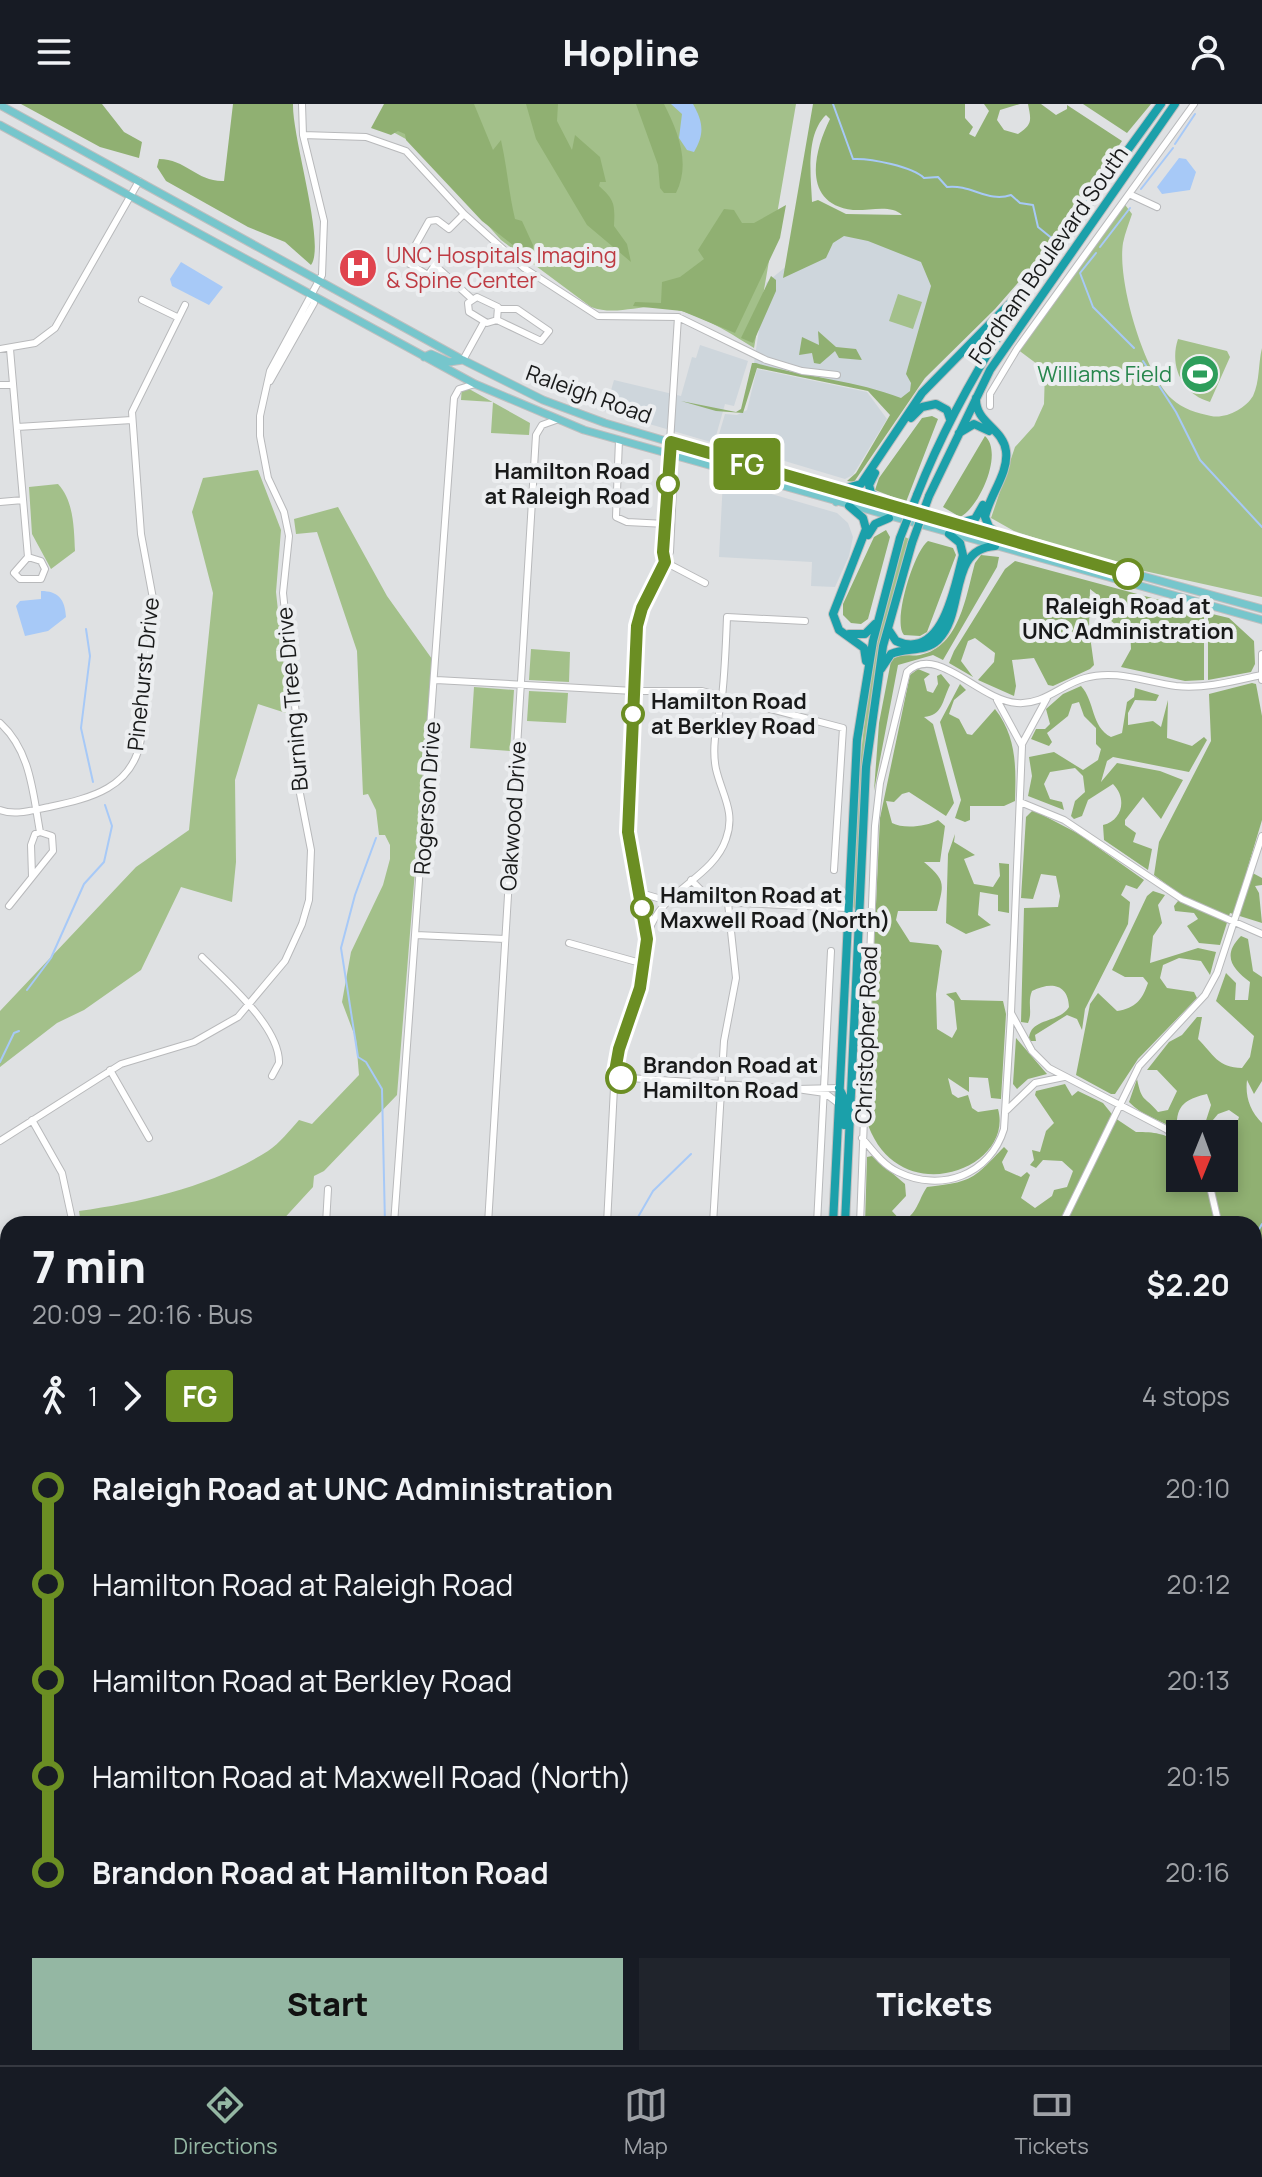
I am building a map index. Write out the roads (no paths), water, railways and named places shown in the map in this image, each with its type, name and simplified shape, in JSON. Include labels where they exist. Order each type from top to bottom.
[{"type":"highway","name":"Fordham Boulevard South","points":[[847,908],[856,752],[865,678],[877,620],[900,538],[950,419],[1007,320],[1161,104]]},
{"type":"highway","name":"Fordham Boulevard South","points":[[856,970],[866,767],[878,672],[920,520],[955,436],[977,393],[1035,300],[1175,104]]},
{"type":"highway","points":[[839,490],[861,484],[922,393],[1045,266]]},
{"type":"highway","points":[[977,393],[979,415],[998,434],[1005,447],[1004,466],[985,518],[1006,539]]},
{"type":"highway","points":[[888,506],[874,496],[869,485],[915,412],[936,404],[947,410],[950,419]]},
{"type":"highway","points":[[955,436],[971,425],[979,425],[997,438],[1001,454],[979,514],[973,520],[955,524]]},
{"type":"highway","points":[[849,506],[863,518],[866,529],[833,614],[839,630],[864,648],[865,678]]},
{"type":"highway","points":[[877,620],[868,633],[854,635],[840,624],[838,607],[870,530],[889,518]]},
{"type":"highway","points":[[888,628],[896,641],[909,645],[928,640],[939,628],[963,555],[960,543],[949,534]]},
{"type":"highway","points":[[878,672],[891,654],[921,650],[937,642],[949,619],[970,555],[979,548],[995,546]]},
{"type":"highway","points":[[845,1216],[856,970],[852,963],[853,913],[847,908]]},
{"type":"highway","points":[[833,1216],[847,908]]},
{"type":"highway","points":[[839,1088],[844,1098],[844,1135],[848,1140]]},
{"type":"main road","name":"Raleigh Road","points":[[0,105],[463,360],[543,400],[671,442],[888,506],[1262,609]]},
{"type":"main road","name":"Raleigh Road","points":[[0,125],[424,357],[556,420],[889,518],[1262,620]]},
{"type":"main road","points":[[424,357],[431,354],[454,363],[463,360]]},
{"type":"main road","points":[[836,502],[844,498],[888,506]]},
{"type":"street","points":[[302,104],[303,135],[324,221],[320,282]]},
{"type":"street","points":[[990,406],[990,394],[1017,349],[1194,104]]},
{"type":"street","points":[[303,135],[366,137],[391,144],[419,163],[464,214],[524,268],[598,316],[678,317],[766,360],[795,370],[837,375]]},
{"type":"street","points":[[0,349],[35,343],[55,328],[139,181]]},
{"type":"street","points":[[1129,194],[1157,207]]},
{"type":"street","points":[[435,265],[428,275],[406,262],[429,221],[437,220],[449,229],[464,214]]},
{"type":"street","points":[[415,247],[472,299]]},
{"type":"street","name":"Burning Tree Drive","points":[[0,1141],[110,1070],[194,1042],[218,1030],[251,1006],[285,961],[298,937],[312,874],[309,826],[295,768],[297,724],[284,601],[288,527],[262,456],[260,416],[269,382],[314,303],[313,296],[320,282]]},
{"type":"street","points":[[481,297],[499,309],[517,309],[549,331],[541,341],[497,320],[484,322],[469,312],[468,303],[481,297]]},
{"type":"street","points":[[142,300],[177,317]]},
{"type":"street","name":"Pinehurst Drive","points":[[0,810],[14,813],[91,798],[111,788],[130,768],[140,745],[154,604],[141,534],[132,420],[135,403],[185,305]]},
{"type":"street","points":[[497,320],[499,309]]},
{"type":"street","points":[[647,939],[628,832],[634,691],[638,618],[665,562],[678,317]]},
{"type":"street","points":[[463,360],[484,322]]},
{"type":"street","points":[[455,355],[473,342]]},
{"type":"street","points":[[10,349],[28,557],[14,573],[28,581],[41,579],[45,569],[41,561],[28,557]]},
{"type":"street","name":"Rogerson Drive","points":[[395,1216],[436,680],[454,398],[459,389],[475,384]]},
{"type":"street","points":[[0,385],[13,385]]},
{"type":"street","points":[[17,427],[132,420]]},
{"type":"street","name":"Oakwood Drive","points":[[488,1216],[536,435],[545,423],[556,420]]},
{"type":"street","points":[[619,440],[616,517],[627,522],[668,524]]},
{"type":"street","points":[[0,502],[23,500]]},
{"type":"street","points":[[665,562],[705,583]]},
{"type":"street","points":[[607,1216],[617,1057],[636,1002],[653,919],[726,843],[730,826],[730,808],[714,756],[727,617],[805,621]]},
{"type":"street","points":[[997,700],[1026,703],[1047,698],[1069,684],[1102,675],[1186,687],[1262,677],[1262,654]]},
{"type":"street","name":"Christopher Road","points":[[860,1216],[863,1088],[878,799],[904,676],[918,663],[934,662],[997,700]]},
{"type":"street","points":[[436,680],[634,691],[702,691],[843,728],[834,870]]},
{"type":"street","points":[[862,1138],[896,1171],[931,1182],[965,1176],[989,1158],[1000,1143],[1007,1110],[1022,746],[1047,698]]},
{"type":"street","points":[[997,700],[1022,746]]},
{"type":"street","points":[[0,723],[15,739],[26,762],[40,832]]},
{"type":"street","points":[[1020,802],[1064,820],[1182,899],[1262,934]]},
{"type":"street","points":[[9,906],[32,878],[54,846],[52,836],[40,832],[35,834],[31,845],[32,878]]},
{"type":"street","points":[[1066,1216],[1119,1104],[1149,1053],[1205,995],[1234,922],[1262,836]]},
{"type":"street","points":[[691,880],[711,898],[728,903],[847,908]]},
{"type":"street","points":[[637,892],[668,901]]},
{"type":"street","points":[[714,1216],[725,1031],[737,968],[728,903]]},
{"type":"street","points":[[416,935],[505,939]]},
{"type":"street","points":[[569,943],[644,964]]},
{"type":"street","points":[[817,1216],[831,951]]},
{"type":"street","points":[[202,957],[251,1006],[279,1055],[277,1071],[272,1076]]},
{"type":"street","points":[[1011,1013],[1032,1051],[1064,1077],[1166,1132]]},
{"type":"street","points":[[110,1070],[149,1138]]},
{"type":"street","points":[[614,1077],[797,1089],[839,1088]]},
{"type":"street","points":[[1007,1110],[1015,1098],[1035,1083],[1064,1077]]},
{"type":"street","points":[[851,1088],[863,1088]]},
{"type":"street","points":[[825,1090],[838,1103]]},
{"type":"street","points":[[32,1120],[62,1173],[71,1216]]},
{"type":"street","points":[[326,1216],[328,1189]]},
{"type":"street","points":[[1211,1192],[1217,1216]]},
{"type":"water","points":[[671,104],[693,104],[696,110],[701,133],[694,152],[687,150],[679,138],[682,114]]},
{"type":"water","points":[[1179,158],[1186,159],[1196,172],[1190,190],[1162,194],[1157,187]]},
{"type":"water","points":[[181,262],[223,287],[209,305],[172,286],[170,279]]},
{"type":"water","points":[[41,591],[60,597],[66,617],[48,631],[25,636],[16,606],[20,601],[41,599]]},
{"type":"waterway","points":[[833,104],[853,159],[891,164],[924,178],[938,177],[947,187],[964,188],[995,197],[1011,195],[1020,203],[1033,205],[1038,227],[1054,240]]},
{"type":"waterway","points":[[1175,144],[1195,114]]},
{"type":"waterway","points":[[1141,189],[1173,148]]},
{"type":"waterway","points":[[1100,247],[1130,208]]},
{"type":"waterway","points":[[1096,253],[1080,273],[1093,307],[1134,348]]},
{"type":"waterway","points":[[1143,361],[1176,412],[1200,460],[1262,527]]},
{"type":"waterway","points":[[86,629],[90,656],[81,728],[93,782]]},
{"type":"waterway","points":[[27,990],[51,958],[84,884],[104,862],[112,826],[105,805]]},
{"type":"waterway","points":[[376,838],[355,895],[341,948],[358,1057],[366,1062],[382,1089],[385,1216]]},
{"type":"waterway","points":[[0,1062],[14,1033],[19,1031]]},
{"type":"waterway","points":[[639,1216],[653,1191],[691,1154]]},
{"type":"place","name":"UNC Hospitals Imaging & Spine Center","points":[[358,268]]},
{"type":"place","name":"Williams Field","points":[[1200,374]]},
{"type":"place","name":"Hamilton Road at Raleigh Road","points":[[668,484]]},
{"type":"place","name":"Raleigh Road at UNC Administration","points":[[1128,574]]},
{"type":"place","name":"Hamilton Road at Berkley Road","points":[[633,714]]},
{"type":"place","name":"Hamilton Road at Maxwell Road (North)","points":[[642,908]]},
{"type":"place","name":"Brandon Road at Hamilton Road","points":[[621,1078]]}]
